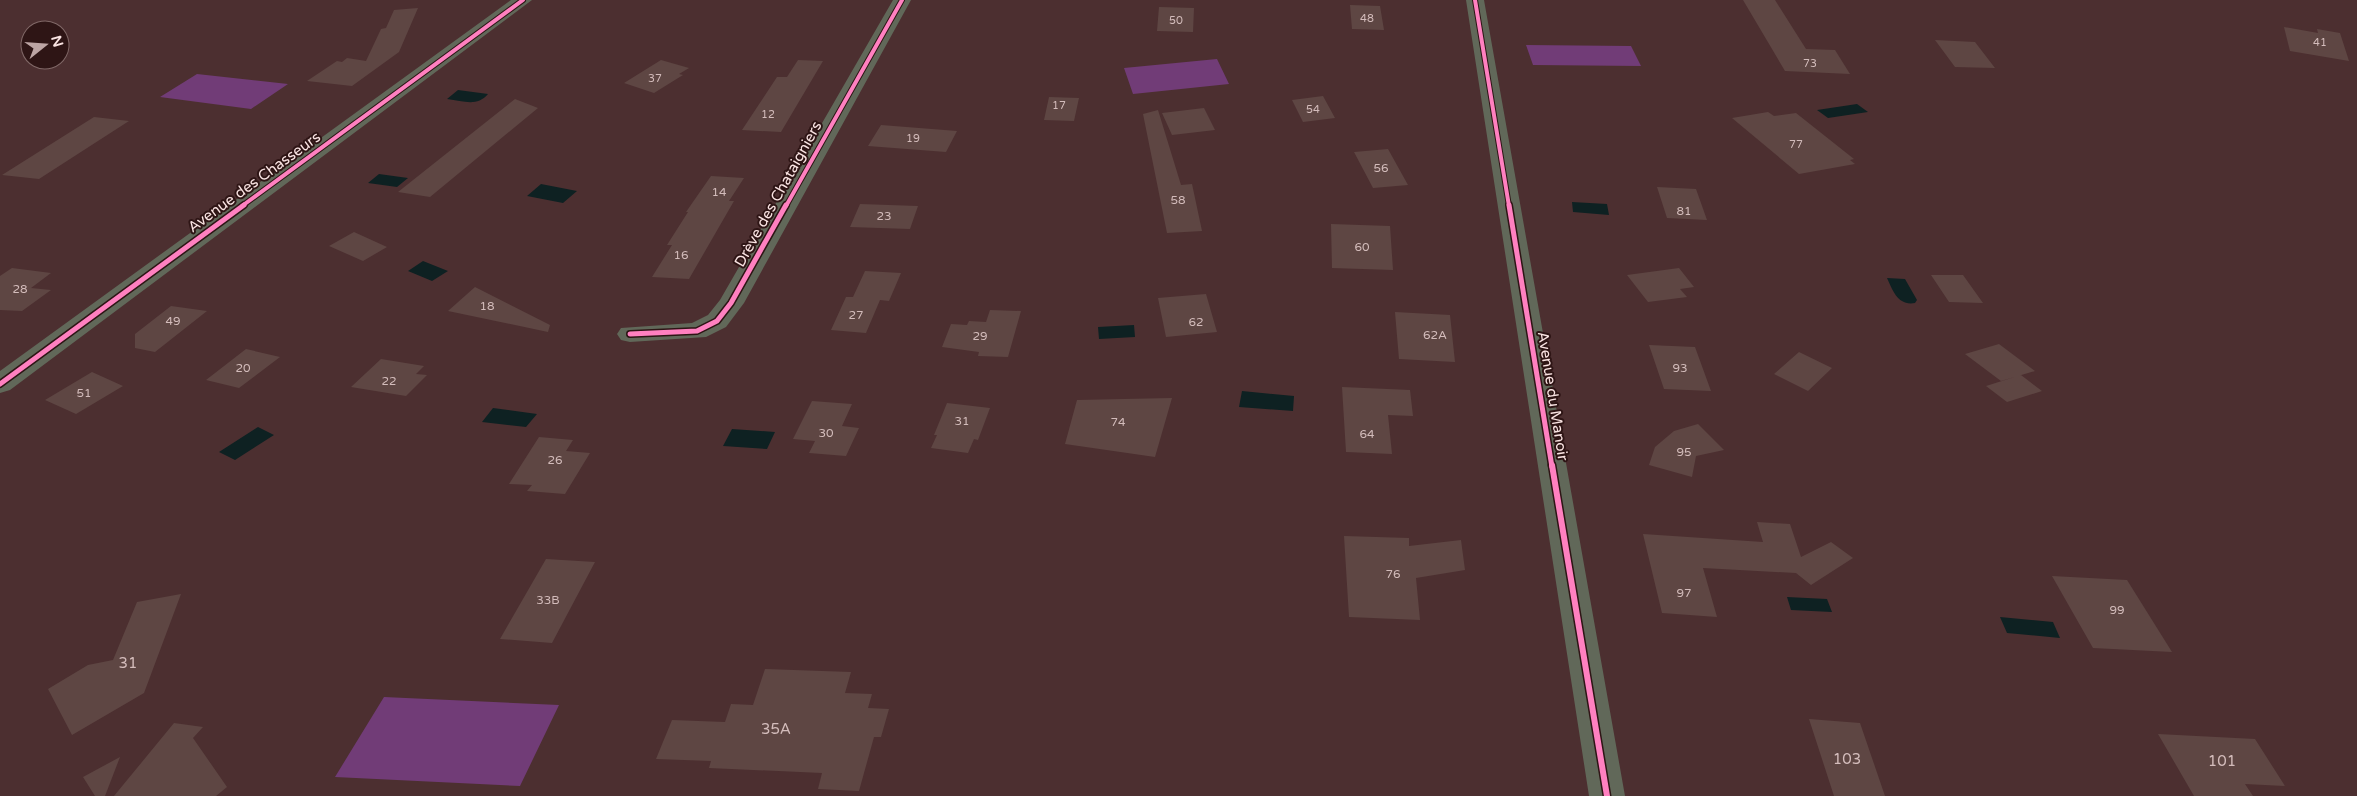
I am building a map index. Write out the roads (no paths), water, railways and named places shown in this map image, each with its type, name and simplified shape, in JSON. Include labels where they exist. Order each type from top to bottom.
[{"type":"street","name":"Avenue des Chasseurs","points":[[0,384],[522,0]]},
{"type":"street","name":"Drève des Chataigniers","points":[[630,334],[697,331],[717,320],[726,309],[902,0]]},
{"type":"street","name":"Avenue du Manoir","points":[[1475,0],[1607,796]]},
{"type":"water","points":[[458,90],[488,94],[475,102],[447,99]]},
{"type":"water","points":[[1857,104],[1868,112],[1828,118],[1817,110]]},
{"type":"water","points":[[379,174],[408,178],[397,187],[368,183]]},
{"type":"water","points":[[541,184],[577,191],[563,203],[527,196]]},
{"type":"water","points":[[1572,202],[1607,204],[1609,215],[1573,212]]},
{"type":"water","points":[[423,261],[448,271],[432,281],[408,271]]},
{"type":"water","points":[[1887,278],[1905,279],[1917,300],[1915,303],[1900,300]]},
{"type":"water","points":[[1134,325],[1135,337],[1099,339],[1098,327]]},
{"type":"water","points":[[1242,391],[1294,396],[1293,411],[1239,407]]},
{"type":"water","points":[[493,408],[537,414],[526,427],[482,422]]},
{"type":"water","points":[[258,427],[274,435],[235,460],[219,452]]},
{"type":"water","points":[[732,429],[775,432],[767,449],[723,446]]},
{"type":"water","points":[[1787,597],[1827,599],[1832,612],[1791,610]]},
{"type":"water","points":[[2000,617],[2053,622],[2060,638],[2007,633]]}]
